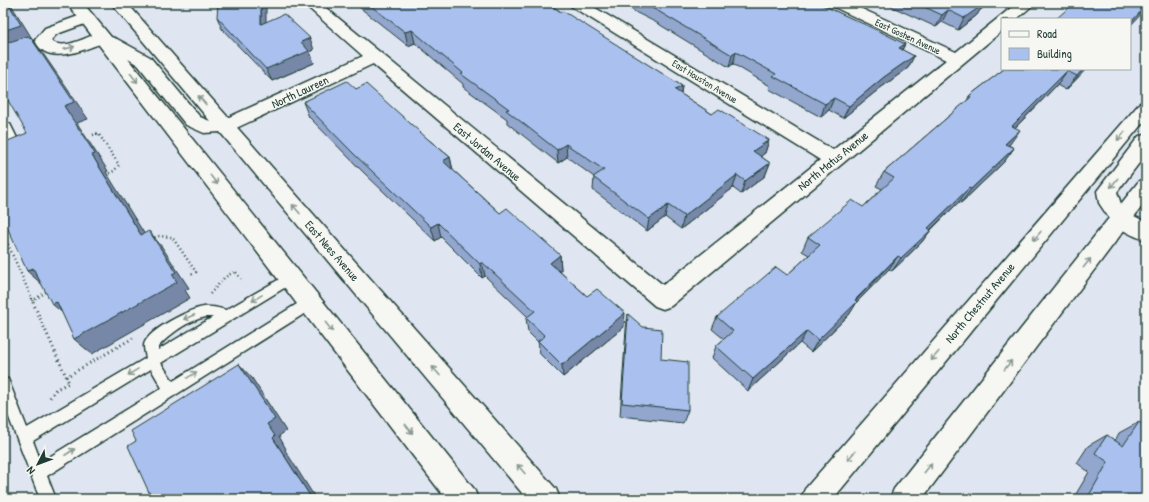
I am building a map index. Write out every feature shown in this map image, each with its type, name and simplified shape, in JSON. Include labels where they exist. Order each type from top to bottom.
[{"type":"main road","name":"East Nees Avenue","points":[[118,3],[546,499]]},
{"type":"main road","name":"East Jordan Avenue","points":[[311,3],[663,299]]},
{"type":"main road","name":"East Houston Avenue","points":[[576,3],[834,160]]},
{"type":"main road","name":"East Goshen Avenue","points":[[837,3],[958,60]]},
{"type":"main road","points":[[1008,18],[1027,3]]},
{"type":"main road","points":[[225,126],[204,127],[193,121],[144,61],[102,37],[67,49],[58,50],[39,47],[43,40],[52,32],[81,10],[102,37],[290,278],[464,499]]},
{"type":"main road","name":"North Matus Avenue","points":[[663,299],[1001,24]]},
{"type":"main road","name":"North Laureen","points":[[225,126],[374,57]]},
{"type":"main road","name":"North Chestnut Avenue","points":[[815,499],[1146,107]]},
{"type":"main road","points":[[1146,141],[1107,191],[1108,201],[1112,210],[1122,218],[1146,232]]},
{"type":"main road","points":[[904,499],[1146,186]]},
{"type":"lane","points":[[24,438],[290,278]]},
{"type":"lane","points":[[37,473],[310,303]]},
{"type":"lane","points":[[170,389],[153,361],[151,345],[160,335],[175,324],[194,315],[213,312],[227,316]]},
{"type":"lane","points":[[3,384],[48,499]]},
{"type":"path","points":[[93,135],[98,133],[119,165],[114,171],[101,177]]},
{"type":"path","points":[[107,156],[112,153]]},
{"type":"path","points":[[3,233],[69,383],[56,389],[49,400]]},
{"type":"path","points":[[150,239],[157,236],[172,237],[196,272],[191,275]]},
{"type":"path","points":[[175,251],[180,248]]},
{"type":"path","points":[[32,300],[50,290]]},
{"type":"building","points":[[3,3],[8,3],[21,25],[3,31]]},
{"type":"building","points":[[218,3],[261,3],[261,24],[284,14],[310,38],[301,42],[309,51],[266,69],[217,17]]},
{"type":"building","points":[[367,3],[547,3],[561,12],[563,11],[682,86],[675,90],[712,114],[719,109],[769,140],[753,151],[770,163],[745,181],[737,175],[684,216],[668,205],[649,219],[593,177],[604,170],[566,144],[557,150],[506,110],[509,109],[461,74],[463,73],[412,30],[405,32]]},
{"type":"building","points":[[642,3],[818,3],[905,44],[899,48],[914,56],[884,77],[849,106],[834,98],[825,104],[773,76],[776,74],[736,52],[732,55]]},
{"type":"building","points":[[916,3],[984,4],[964,18],[948,10],[942,15]]},
{"type":"building","points":[[1074,3],[1146,3],[1146,6],[1131,22],[1131,18],[1057,18]]},
{"type":"building","points":[[28,36],[30,39],[31,38],[74,102],[64,106],[95,154],[92,155],[141,235],[149,231],[176,272],[172,274],[177,282],[74,339],[57,302],[52,304],[33,268],[27,271],[3,218],[3,215],[5,214],[3,210],[3,143],[27,133],[3,92],[3,44]]},
{"type":"building","points":[[1003,70],[1082,70],[1077,76],[1067,71],[1012,126],[1020,130],[1005,144],[1014,148],[971,189],[969,188],[928,228],[931,230],[901,258],[898,256],[855,300],[857,302],[818,340],[807,331],[753,379],[716,346],[733,331],[717,317],[776,267],[787,275],[820,245],[808,237],[852,200],[863,207],[894,178],[884,172],[971,97],[969,96]]},
{"type":"building","points":[[347,81],[356,89],[366,84],[450,157],[443,161],[500,213],[507,208],[560,255],[550,263],[587,296],[597,289],[625,313],[562,365],[538,341],[545,336],[526,318],[535,311],[482,262],[480,264],[438,223],[431,227],[354,154],[303,102]]},
{"type":"building","points":[[628,314],[643,327],[662,329],[661,359],[688,362],[688,410],[622,403]]},
{"type":"building","points":[[239,364],[275,419],[267,424],[275,436],[273,438],[312,499],[152,499],[128,446],[136,441],[131,431]]},
{"type":"building","points":[[1139,422],[1146,427],[1146,499],[1087,499],[1108,462],[1095,453],[1107,435],[1123,446]]}]
